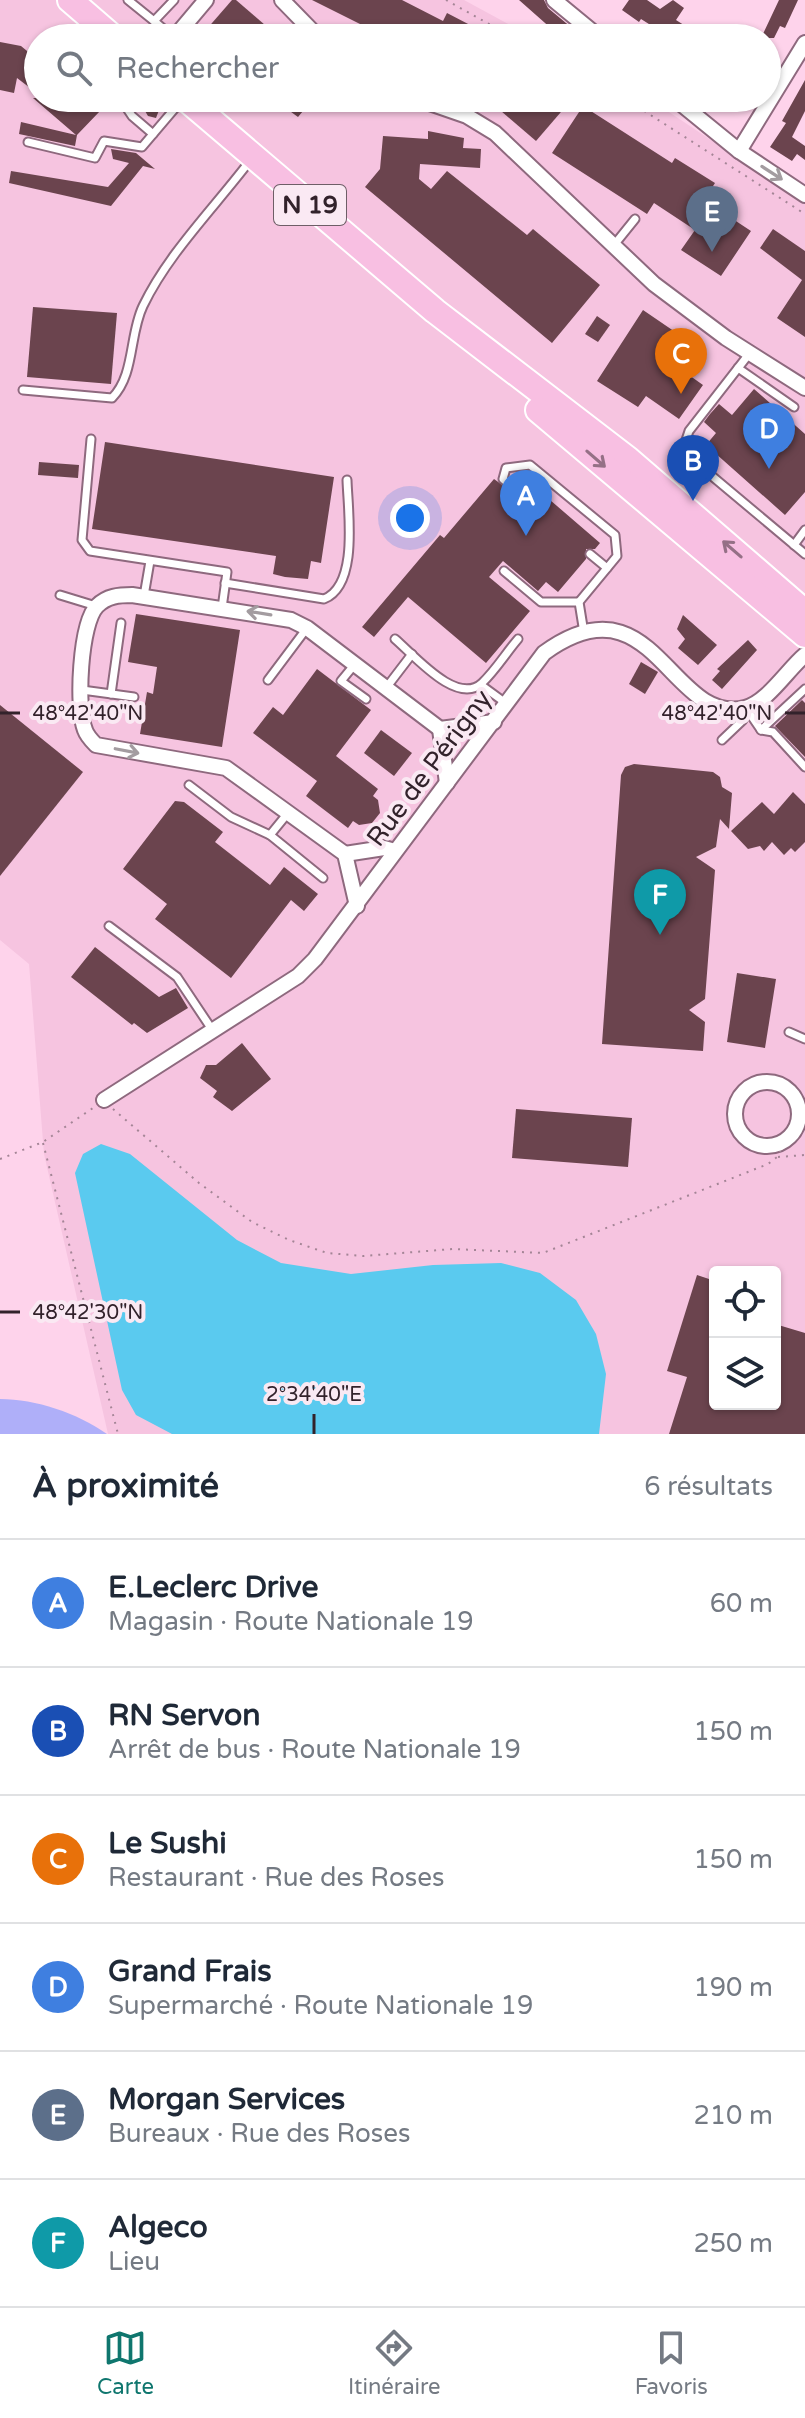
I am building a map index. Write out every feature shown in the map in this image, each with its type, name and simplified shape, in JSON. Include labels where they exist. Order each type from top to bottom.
[{"type":"main road","points":[[70,0],[98,24]]},
{"type":"main road","name":"N 19","points":[[201,112],[435,311],[628,459],[805,612]]},
{"type":"main road","name":"N 19","points":[[435,311],[490,368],[805,635]]},
{"type":"street","points":[[186,24],[206,0]]},
{"type":"street","points":[[282,0],[305,24]]},
{"type":"street","points":[[554,0],[583,24]]},
{"type":"street","points":[[781,82],[805,43]]},
{"type":"street","points":[[455,112],[495,133],[654,284],[749,354],[805,388]]},
{"type":"street","points":[[691,112],[739,151],[805,195]]},
{"type":"street","points":[[739,151],[763,112]]},
{"type":"street","points":[[357,906],[345,854],[226,768],[96,745],[85,732],[82,690],[84,645],[88,622],[96,606],[112,596],[144,596],[269,614],[307,628],[440,729],[494,722]]},
{"type":"street","name":"Rue de Périgny","points":[[104,1100],[298,976],[357,906],[544,653],[566,636],[615,631],[635,637],[656,653],[696,696],[713,704],[746,708]]},
{"type":"street","points":[[746,708],[805,655]]},
{"type":"street","points":[[440,729],[447,783]]},
{"type":"street","points":[[345,854],[384,848],[395,851]]},
{"type":"street","points":[[761,1083],[787,1089],[799,1108],[795,1136],[760,1146],[743,1135],[735,1117],[744,1092],[761,1083]]},
{"type":"lane","points":[[128,0],[158,24]]},
{"type":"lane","points":[[154,21],[174,0]]},
{"type":"lane","points":[[129,112],[153,134]]},
{"type":"lane","points":[[28,142],[95,158],[104,141],[142,147],[172,112]]},
{"type":"lane","points":[[23,390],[112,398],[122,387],[142,307],[165,271],[253,156]]},
{"type":"lane","points":[[613,246],[635,219]]},
{"type":"lane","points":[[749,354],[689,431],[684,446],[688,456],[805,554]]},
{"type":"lane","points":[[738,368],[794,407]]},
{"type":"lane","points":[[91,439],[82,540],[90,551],[227,572],[222,608]]},
{"type":"lane","points":[[511,486],[503,479],[506,468],[521,464],[537,468],[615,535],[617,556],[579,602],[584,633]]},
{"type":"lane","points":[[225,583],[324,599],[335,595],[342,585],[348,550],[347,480]]},
{"type":"lane","points":[[794,545],[805,530]]},
{"type":"lane","points":[[590,554],[607,568]]},
{"type":"lane","points":[[144,596],[150,561]]},
{"type":"lane","points":[[504,571],[541,602],[579,602]]},
{"type":"lane","points":[[60,595],[96,606]]},
{"type":"lane","points":[[111,694],[121,623]]},
{"type":"lane","points":[[268,680],[307,628]]},
{"type":"lane","points":[[395,639],[455,690],[470,691],[481,685],[518,639]]},
{"type":"lane","points":[[386,688],[412,654]]},
{"type":"lane","points":[[355,664],[341,681],[366,699]]},
{"type":"lane","points":[[481,685],[507,704]]},
{"type":"lane","points":[[761,730],[805,689]]},
{"type":"lane","points":[[82,690],[134,697]]},
{"type":"lane","points":[[746,708],[761,730],[773,732],[805,767]]},
{"type":"lane","points":[[722,740],[743,720],[746,708]]},
{"type":"lane","points":[[189,785],[231,817],[270,835],[323,878]]},
{"type":"lane","points":[[270,835],[288,813]]},
{"type":"lane","points":[[109,926],[177,977],[213,1031]]},
{"type":"lane","points":[[789,1032],[805,1039]]},
{"type":"path","points":[[446,0],[489,24]]},
{"type":"path","points":[[646,112],[805,214]]},
{"type":"path","points":[[0,1159],[43,1142],[104,1100],[177,1165],[252,1222],[289,1240],[327,1253],[363,1256],[453,1249],[543,1253],[777,1157],[805,1155]]},
{"type":"path","points":[[777,1157],[795,1136]]},
{"type":"path","points":[[43,1142],[118,1434]]},
{"type":"shaded area","points":[[0,0],[464,0],[508,24],[24,24],[24,112],[669,112],[805,203],[805,1434],[108,1434],[44,1154],[29,964],[0,940]]},
{"type":"shaded area","points":[[101,1144],[130,1154],[237,1240],[281,1263],[351,1274],[433,1265],[501,1263],[540,1273],[576,1300],[596,1334],[606,1374],[599,1434],[172,1434],[136,1415],[122,1390],[75,1173],[83,1154]]},
{"type":"shaded area","points":[[0,1399],[56,1409],[107,1434],[0,1434]]},
{"type":"building","points":[[232,0],[236,0],[264,24],[211,24]]},
{"type":"building","points":[[312,0],[402,0],[443,21],[447,13],[468,24],[360,24]]},
{"type":"building","points":[[519,0],[544,0],[548,8],[567,24],[546,24]]},
{"type":"building","points":[[629,0],[647,0],[660,9],[673,0],[684,8],[676,20],[682,24],[649,24],[641,19],[639,22],[622,10]]},
{"type":"building","points":[[779,0],[798,0],[785,28],[781,24],[768,24]]},
{"type":"building","points":[[0,42],[21,46],[24,48],[24,83],[17,78],[14,93],[0,90]]},
{"type":"building","points":[[805,80],[805,111],[792,137],[805,146],[805,160],[797,154],[792,161],[770,147],[786,123],[782,121]]},
{"type":"building","points":[[49,112],[99,112],[77,135],[75,146],[19,134],[21,122],[76,135]]},
{"type":"building","points":[[146,112],[158,112],[156,118]]},
{"type":"building","points":[[502,112],[561,112],[536,141]]},
{"type":"building","points":[[579,112],[592,112],[672,163],[675,158],[715,183],[704,200],[751,231],[721,276],[681,250],[695,230],[654,203],[647,214],[552,153]]},
{"type":"building","points":[[428,131],[464,138],[463,148],[481,149],[480,168],[420,164],[419,179],[431,189],[447,171],[527,235],[533,229],[600,285],[552,343],[365,187],[380,169],[383,136],[428,139]]},
{"type":"building","points":[[111,149],[136,153],[155,169],[143,166],[111,206],[9,183],[11,171],[108,187],[129,163],[113,159]]},
{"type":"building","points":[[773,229],[805,251],[805,337],[777,318],[802,280],[760,248]]},
{"type":"building","points":[[33,307],[117,313],[111,384],[27,377]]},
{"type":"building","points":[[643,310],[684,338],[669,361],[703,385],[679,419],[646,396],[638,407],[597,381]]},
{"type":"building","points":[[597,316],[610,325],[598,342],[585,334]]},
{"type":"building","points":[[754,389],[805,434],[805,492],[785,515],[706,445],[716,433],[704,422],[710,414],[719,404],[732,415]]},
{"type":"building","points":[[105,442],[334,477],[321,563],[311,561],[308,579],[285,577],[273,574],[276,556],[92,529]]},
{"type":"building","points":[[39,462],[79,465],[78,478],[38,475]]},
{"type":"building","points":[[521,475],[600,543],[595,549],[586,549],[586,559],[558,592],[546,582],[538,591],[503,561],[489,577],[530,611],[486,663],[408,597],[374,637],[362,627],[440,535],[444,538],[494,479],[512,492]]},
{"type":"building","points":[[136,614],[240,630],[222,747],[140,734],[147,692],[153,694],[157,667],[128,662]]},
{"type":"building","points":[[683,615],[717,645],[698,665],[678,648],[685,639],[677,629]]},
{"type":"building","points":[[748,640],[757,650],[722,689],[712,680],[720,671],[717,669]]},
{"type":"building","points":[[641,662],[658,672],[645,694],[629,684]]},
{"type":"building","points":[[317,669],[371,710],[336,756],[378,789],[373,796],[378,800],[380,813],[372,823],[359,825],[353,821],[348,828],[306,796],[317,781],[253,733],[273,707],[283,715]]},
{"type":"building","points":[[802,700],[805,703],[805,757],[775,726]]},
{"type":"building","points":[[0,705],[83,772],[0,876]]},
{"type":"building","points":[[381,730],[412,753],[394,776],[364,753]]},
{"type":"building","points":[[634,764],[713,772],[720,777],[722,787],[732,793],[729,829],[720,819],[716,847],[696,857],[715,870],[705,999],[689,1010],[705,1022],[703,1051],[602,1044],[621,775],[625,767]]},
{"type":"building","points":[[793,792],[805,804],[805,842],[795,852],[791,848],[784,855],[772,842],[764,851],[760,846],[748,849],[731,831],[762,802],[774,814]]},
{"type":"building","points":[[175,801],[184,802],[223,832],[215,842],[270,885],[284,867],[318,894],[304,911],[291,900],[231,978],[155,919],[167,904],[123,869]]},
{"type":"building","points":[[95,947],[159,997],[176,988],[188,1008],[147,1033],[134,1023],[132,1025],[71,977]]},
{"type":"building","points":[[737,973],[776,979],[765,1048],[727,1042]]},
{"type":"building","points":[[242,1043],[271,1079],[232,1111],[213,1097],[217,1091],[200,1078],[206,1065],[216,1065]]},
{"type":"building","points":[[516,1109],[632,1118],[628,1167],[512,1158]]},
{"type":"building","points":[[697,1275],[709,1279],[709,1410],[781,1410],[781,1326],[805,1333],[805,1434],[669,1434],[687,1377],[667,1371]]},
{"type":"place","name":"Morgan Services","points":[[712,252]]},
{"type":"place","name":"Le Sushi","points":[[681,394]]},
{"type":"place","name":"Grand Frais","points":[[769,469]]},
{"type":"place","name":"RN Servon","points":[[693,501]]},
{"type":"place","name":"E.Leclerc Drive","points":[[526,536]]},
{"type":"place","name":"Algeco","points":[[660,935]]}]
